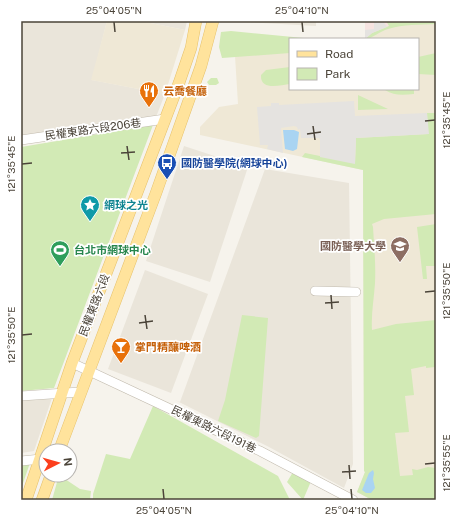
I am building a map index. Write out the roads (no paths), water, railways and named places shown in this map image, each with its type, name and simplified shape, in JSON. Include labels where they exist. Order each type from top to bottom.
[{"type":"main road","name":"民權東路六段","points":[[46,443],[61,392],[166,118],[191,48],[196,21]]},
{"type":"main road","name":"民權東路六段","points":[[62,443],[156,193],[201,66],[213,21]]},
{"type":"main road","name":"民權東路六段","points":[[26,500],[38,467]]},
{"type":"main road","points":[[42,500],[48,483]]},
{"type":"street","name":"民權東路六段206巷","points":[[21,140],[166,118]]},
{"type":"street","points":[[315,291],[356,292]]},
{"type":"street","name":"民權東路六段191巷","points":[[72,363],[265,453],[353,500]]},
{"type":"street","points":[[21,396],[61,392],[80,392]]},
{"type":"street","points":[[21,461],[38,459]]},
{"type":"water","points":[[283,130],[294,130],[299,132],[297,149],[293,151],[285,149]]},
{"type":"water","points":[[373,470],[375,488],[371,493],[366,493],[362,490],[369,473]]},
{"type":"place","name":"云喬餐廳","points":[[149,108]]},
{"type":"place","name":"國防醫學院(網球中心)","points":[[167,180]]},
{"type":"place","name":"網球之光","points":[[90,222]]},
{"type":"place","name":"國防醫學大學","points":[[400,263]]},
{"type":"place","name":"台北市網球中心","points":[[60,267]]},
{"type":"place","name":"掌門精釀啤酒","points":[[121,364]]}]
